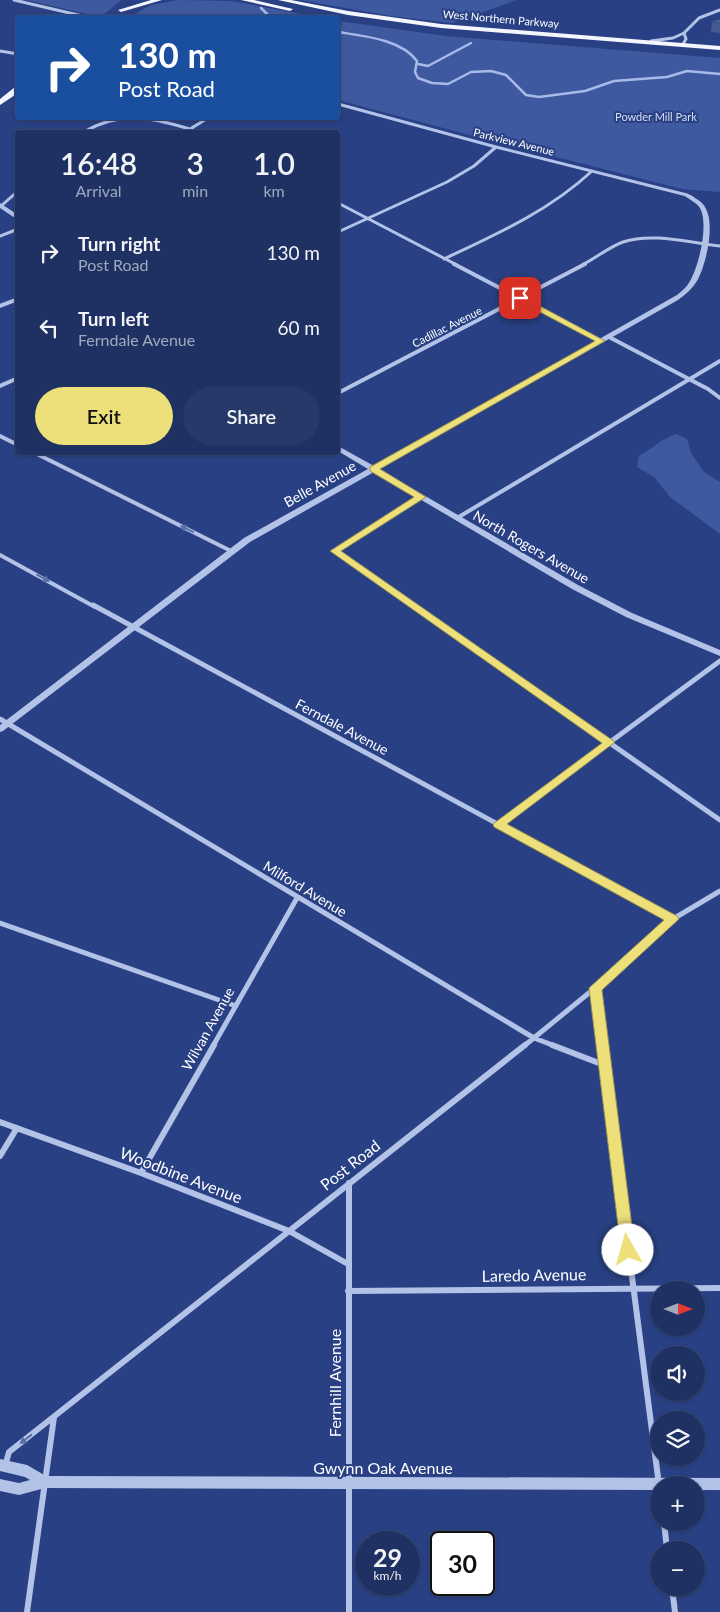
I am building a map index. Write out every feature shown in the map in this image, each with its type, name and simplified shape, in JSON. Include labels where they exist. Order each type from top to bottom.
[{"type":"main road","points":[[135,0],[119,12],[159,0]]},
{"type":"main road","name":"West Northern Parkway","points":[[244,0],[321,15]]},
{"type":"main road","name":"West Northern Parkway","points":[[281,0],[348,13],[428,24],[720,48]]},
{"type":"main road","name":"West Northern Parkway","points":[[340,19],[463,34],[720,54]]},
{"type":"main road","points":[[674,50],[683,44]]},
{"type":"main road","points":[[0,103],[15,91]]},
{"type":"street","points":[[14,0],[78,15]]},
{"type":"street","points":[[648,42],[673,38],[684,33],[699,18],[720,10]]},
{"type":"street","points":[[683,44],[686,39],[684,33]]},
{"type":"street","points":[[0,51],[15,54]]},
{"type":"street","name":"Parkview Avenue","points":[[340,105],[496,147],[687,195]]},
{"type":"street","points":[[88,130],[108,120]]},
{"type":"street","points":[[145,120],[193,130]]},
{"type":"street","points":[[190,129],[205,120]]},
{"type":"street","points":[[340,231],[458,176],[474,166],[496,147]]},
{"type":"street","points":[[444,259],[527,219],[572,190],[592,171]]},
{"type":"street","points":[[15,193],[0,205],[15,216]]},
{"type":"street","name":"Belle Avenue","points":[[0,729],[231,551],[665,306],[685,292],[697,276],[704,244],[706,217],[704,211],[695,200],[687,195]]},
{"type":"street","points":[[340,204],[601,341]]},
{"type":"street","points":[[0,236],[15,229]]},
{"type":"street","name":"Cadillac Avenue","points":[[340,392],[629,241],[644,238],[720,246]]},
{"type":"street","points":[[0,306],[15,300]]},
{"type":"street","points":[[609,337],[690,379],[720,398]]},
{"type":"street","points":[[457,518],[720,361]]},
{"type":"street","points":[[0,386],[15,379]]},
{"type":"street","points":[[0,436],[15,444]]},
{"type":"street","name":"North Rogers Avenue","points":[[340,449],[602,602],[660,629],[720,653]]},
{"type":"street","points":[[39,456],[231,551]]},
{"type":"street","points":[[421,497],[334,551],[720,820]]},
{"type":"street","name":"Ferndale Avenue","points":[[0,555],[673,919]]},
{"type":"street","points":[[498,824],[720,661]]},
{"type":"street","name":"Milford Avenue","points":[[0,719],[534,1038],[604,1065]]},
{"type":"street","name":"Post Road","points":[[2,1466],[9,1452],[534,1038],[595,988],[673,919],[720,891]]},
{"type":"street","name":"Wilvan Avenue","points":[[141,1173],[297,898]]},
{"type":"street","points":[[0,923],[236,1006]]},
{"type":"street","points":[[595,988],[658,1476]]},
{"type":"street","name":"Woodbine Avenue","points":[[0,1122],[141,1173],[289,1231],[348,1264]]},
{"type":"street","points":[[0,1156],[18,1128]]},
{"type":"street","name":"Fernhill Avenue","points":[[349,1183],[349,1612]]},
{"type":"street","name":"Laredo Avenue","points":[[348,1291],[720,1288]]},
{"type":"street","points":[[27,1612],[54,1416]]},
{"type":"street","name":"Gwynn Oak Avenue","points":[[2,1466],[27,1471],[45,1482]]},
{"type":"street","name":"Gwynn Oak Avenue","points":[[0,1485],[19,1489],[45,1482],[650,1485]]},
{"type":"street","name":"Gwynn Oak Avenue","points":[[705,1484],[720,1484]]},
{"type":"street","points":[[673,1596],[675,1612]]},
{"type":"green space","points":[[26,0],[121,0],[106,13],[92,15]]},
{"type":"green space","points":[[179,0],[232,1],[306,15],[133,15],[151,5]]},
{"type":"green space","points":[[300,0],[517,0],[452,23],[391,16]]},
{"type":"green space","name":"Powder Mill Park","points":[[340,21],[446,36],[720,58],[720,192],[682,189],[340,101]]},
{"type":"green space","points":[[676,434],[687,439],[691,453],[704,472],[720,482],[720,534],[670,497],[654,477],[637,467],[639,456],[661,441]]},
{"type":"building","points":[[720,19],[720,23],[712,22]]},
{"type":"waterway","points":[[261,8],[268,15]]},
{"type":"waterway","points":[[340,32],[392,43],[410,54],[417,61],[415,72],[418,78],[432,83],[448,84],[471,72],[491,71],[506,75],[526,95],[539,97],[585,91],[614,81],[667,77],[687,71],[720,74]]},
{"type":"waterway","points":[[418,64],[428,66],[471,43]]},
{"type":"route","points":[[520,298],[601,341],[374,469],[421,497],[334,551],[610,742],[498,824],[673,919],[595,988],[628,1250]]}]
